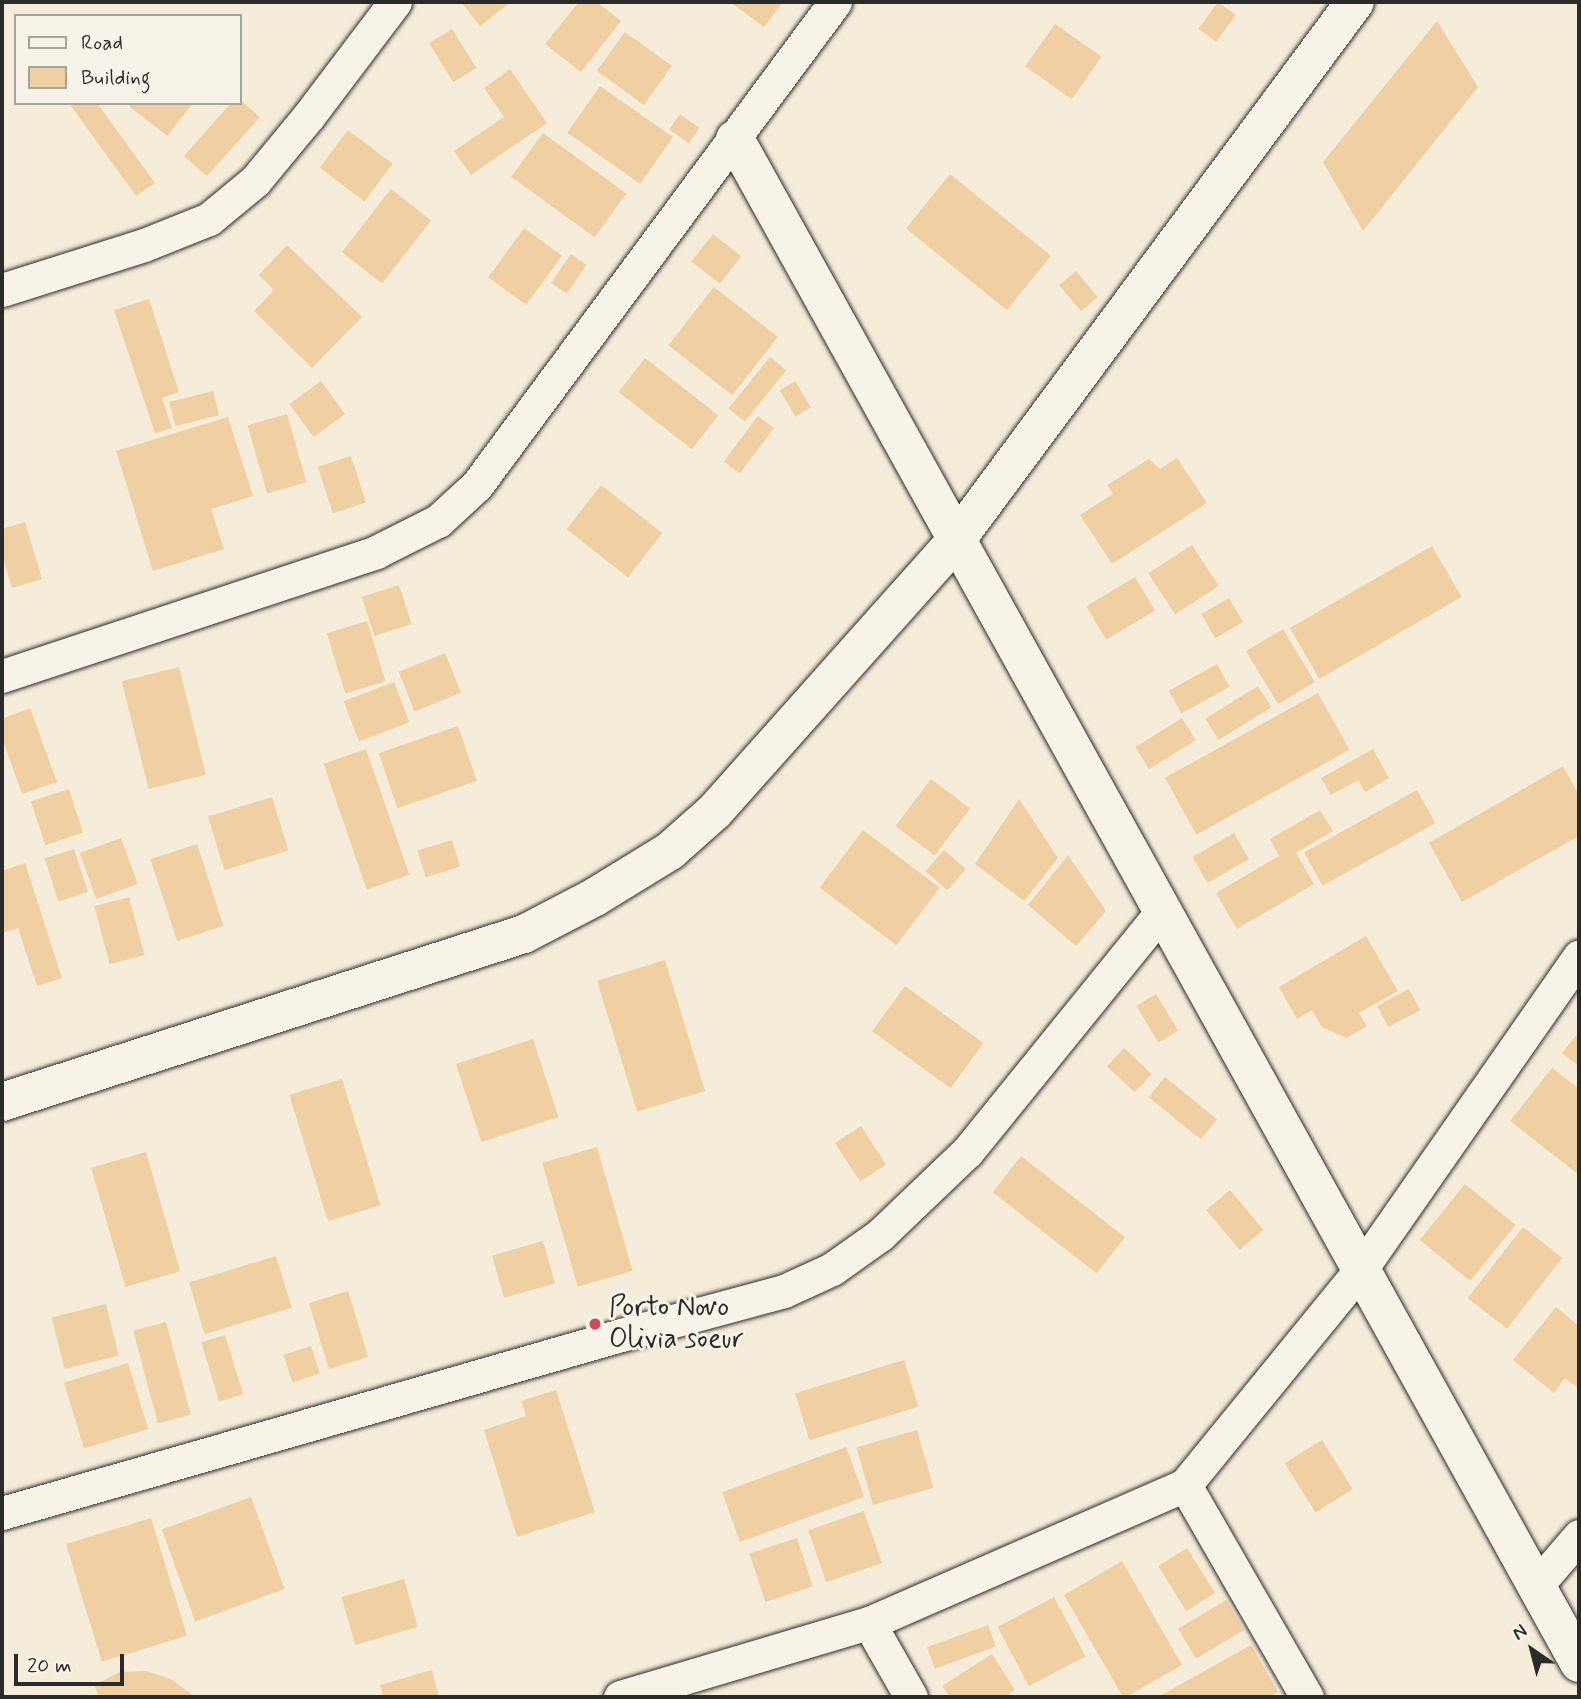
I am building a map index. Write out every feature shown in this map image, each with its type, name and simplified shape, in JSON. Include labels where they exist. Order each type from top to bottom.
[{"type":"street","points":[[2,290],[144,245],[209,219],[255,181],[309,117],[395,2]]},
{"type":"street","points":[[2,676],[376,552],[438,521],[477,485],[835,2]]},
{"type":"street","points":[[2,1102],[524,933],[595,897],[670,851],[715,811],[957,539],[1355,2]]},
{"type":"street","points":[[736,139],[1579,1663]]},
{"type":"street","points":[[2,1513],[621,1335],[784,1291],[832,1269],[880,1235],[967,1152],[1162,911]]},
{"type":"street","points":[[620,1697],[869,1623],[1185,1485],[1361,1269],[1579,956]]},
{"type":"street","points":[[1185,1485],[1307,1697]]},
{"type":"street","points":[[1536,1586],[1579,1536]]},
{"type":"street","points":[[869,1623],[911,1697]]},
{"type":"building","points":[[461,2],[511,2],[480,26]]},
{"type":"building","points":[[579,2],[597,2],[621,21],[581,72],[545,44]]},
{"type":"building","points":[[730,2],[783,2],[764,27]]},
{"type":"building","points":[[1218,2],[1236,15],[1216,42],[1199,29]]},
{"type":"building","points":[[1437,21],[1478,87],[1363,231],[1323,162]]},
{"type":"building","points":[[1055,24],[1102,57],[1072,99],[1025,67]]},
{"type":"building","points":[[452,29],[476,68],[453,82],[429,43]]},
{"type":"building","points":[[625,32],[672,66],[644,105],[597,71]]},
{"type":"building","points":[[510,69],[547,123],[471,175],[454,151],[504,117],[484,88]]},
{"type":"building","points":[[600,86],[673,137],[640,184],[567,133]]},
{"type":"building","points":[[242,102],[260,117],[207,176],[184,156],[229,105],[242,105]]},
{"type":"building","points":[[70,105],[98,105],[155,183],[136,196]]},
{"type":"building","points":[[130,105],[191,105],[167,136]]},
{"type":"building","points":[[680,114],[700,128],[689,143],[669,130]]},
{"type":"building","points":[[348,130],[393,164],[364,201],[320,168]]},
{"type":"building","points":[[543,133],[626,194],[595,237],[511,177]]},
{"type":"building","points":[[950,174],[1051,256],[1007,310],[906,228]]},
{"type":"building","points":[[391,189],[431,220],[382,283],[342,252]]},
{"type":"building","points":[[524,228],[562,256],[526,305],[488,277]]},
{"type":"building","points":[[713,234],[741,256],[720,284],[691,262]]},
{"type":"building","points":[[287,245],[362,317],[312,368],[254,311],[274,290],[259,275]]},
{"type":"building","points":[[571,254],[587,265],[566,294],[551,283]]},
{"type":"building","points":[[1076,271],[1098,297],[1081,311],[1059,285]]},
{"type":"building","points":[[714,287],[778,337],[732,395],[668,345]]},
{"type":"building","points":[[149,299],[179,392],[162,398],[172,428],[155,433],[114,310]]},
{"type":"building","points":[[770,357],[786,370],[745,422],[728,408]]},
{"type":"building","points":[[645,358],[718,415],[692,449],[619,392]]},
{"type":"building","points":[[321,381],[345,414],[314,437],[289,404]]},
{"type":"building","points":[[795,381],[811,408],[796,417],[780,390]]},
{"type":"building","points":[[213,391],[219,415],[175,426],[169,402]]},
{"type":"building","points":[[287,414],[307,482],[267,494],[248,425]]},
{"type":"building","points":[[758,416],[774,428],[740,474],[724,462]]},
{"type":"building","points":[[228,417],[253,496],[211,509],[224,549],[153,571],[116,451]]},
{"type":"building","points":[[351,456],[366,503],[333,513],[318,467]]},
{"type":"building","points":[[1177,458],[1207,503],[1112,564],[1080,515],[1113,494],[1107,485],[1149,459],[1160,469]]},
{"type":"building","points":[[601,485],[662,533],[628,577],[567,529]]},
{"type":"building","points":[[25,522],[42,579],[12,588],[2,554],[2,529]]},
{"type":"building","points":[[1192,545],[1219,586],[1175,614],[1148,573]]},
{"type":"building","points":[[1432,546],[1462,597],[1319,679],[1290,628]]},
{"type":"building","points":[[1135,577],[1155,610],[1106,640],[1086,606]]},
{"type":"building","points":[[399,585],[412,624],[375,636],[362,597]]},
{"type":"building","points":[[1229,598],[1243,622],[1215,638],[1201,614]]},
{"type":"building","points":[[367,621],[385,681],[345,694],[327,633]]},
{"type":"building","points":[[1283,629],[1315,682],[1278,704],[1246,651]]},
{"type":"building","points":[[445,653],[461,693],[415,712],[399,672]]},
{"type":"building","points":[[1217,664],[1230,687],[1182,713],[1169,691]]},
{"type":"building","points":[[179,667],[206,775],[149,789],[122,681]]},
{"type":"building","points":[[394,682],[409,722],[359,741],[344,701]]},
{"type":"building","points":[[1258,686],[1271,707],[1219,740],[1205,719]]},
{"type":"building","points":[[1318,693],[1350,750],[1196,835],[1165,778]]},
{"type":"building","points":[[30,708],[57,782],[22,794],[2,738],[2,719]]},
{"type":"building","points":[[1182,718],[1196,740],[1149,769],[1135,747]]},
{"type":"building","points":[[458,726],[477,781],[397,808],[379,753]]},
{"type":"building","points":[[366,749],[409,875],[367,889],[323,764]]},
{"type":"building","points":[[1373,749],[1389,778],[1365,792],[1358,780],[1331,795],[1321,778]]},
{"type":"building","points":[[1563,766],[1579,795],[1579,836],[1462,902],[1429,843]]},
{"type":"building","points":[[931,779],[970,808],[935,856],[895,826]]},
{"type":"building","points":[[69,789],[83,833],[45,845],[31,801]]},
{"type":"building","points":[[1417,790],[1435,823],[1323,886],[1304,853]]},
{"type":"building","points":[[272,797],[288,851],[224,870],[208,817]]},
{"type":"building","points":[[1019,799],[1058,858],[1024,901],[975,864]]},
{"type":"building","points":[[1320,810],[1333,831],[1296,853],[1314,884],[1237,929],[1216,893],[1279,856],[1270,839]]},
{"type":"building","points":[[863,830],[940,888],[896,945],[820,888]]},
{"type":"building","points":[[1234,833],[1249,859],[1207,883],[1192,857]]},
{"type":"building","points":[[121,838],[138,884],[96,899],[80,853]]},
{"type":"building","points":[[452,840],[460,867],[426,877],[418,851]]},
{"type":"building","points":[[197,844],[224,926],[177,941],[150,859]]},
{"type":"building","points":[[74,849],[88,892],[58,901],[45,859]]},
{"type":"building","points":[[944,850],[966,869],[948,890],[926,871]]},
{"type":"building","points":[[1068,855],[1106,911],[1076,946],[1028,905]]},
{"type":"building","points":[[25,863],[62,978],[37,986],[18,928],[2,933],[2,871]]},
{"type":"building","points":[[129,897],[145,955],[110,964],[94,906]]},
{"type":"building","points":[[1366,936],[1398,991],[1359,1013],[1367,1026],[1346,1038],[1322,1027],[1312,1010],[1297,1019],[1279,987]]},
{"type":"building","points":[[665,960],[705,1091],[637,1112],[597,981]]},
{"type":"building","points":[[905,986],[983,1043],[951,1088],[872,1031]]},
{"type":"building","points":[[1409,989],[1420,1010],[1388,1027],[1377,1006]]},
{"type":"building","points":[[1156,994],[1178,1031],[1158,1043],[1136,1006]]},
{"type":"building","points":[[1579,1032],[1579,1066],[1562,1053]]},
{"type":"building","points":[[533,1039],[558,1117],[481,1142],[456,1064]]},
{"type":"building","points":[[1124,1048],[1152,1074],[1135,1092],[1107,1066]]},
{"type":"building","points":[[1552,1068],[1579,1089],[1579,1175],[1510,1121]]},
{"type":"building","points":[[1165,1077],[1217,1119],[1201,1139],[1149,1097]]},
{"type":"building","points":[[342,1079],[381,1205],[328,1221],[289,1095]]},
{"type":"building","points":[[861,1126],[886,1165],[860,1181],[835,1143]]},
{"type":"building","points":[[597,1147],[633,1271],[578,1287],[542,1163]]},
{"type":"building","points":[[146,1152],[180,1271],[125,1287],[91,1168]]},
{"type":"building","points":[[1021,1156],[1125,1237],[1097,1274],[993,1192]]},
{"type":"building","points":[[1465,1184],[1516,1225],[1470,1281],[1420,1240]]},
{"type":"building","points":[[1230,1190],[1263,1230],[1240,1250],[1206,1210]]},
{"type":"building","points":[[1523,1227],[1562,1258],[1507,1329],[1468,1298]]},
{"type":"building","points":[[543,1241],[555,1283],[504,1298],[492,1256]]},
{"type":"building","points":[[276,1256],[292,1308],[205,1334],[189,1283]]},
{"type":"building","points":[[348,1291],[368,1357],[329,1369],[309,1303]]},
{"type":"building","points":[[106,1304],[119,1355],[64,1369],[52,1318]]},
{"type":"building","points":[[1556,1307],[1579,1326],[1579,1389],[1565,1378],[1554,1393],[1513,1360]]},
{"type":"building","points":[[166,1322],[191,1415],[158,1424],[133,1331]]},
{"type":"building","points":[[225,1335],[243,1394],[219,1402],[201,1342]]},
{"type":"building","points":[[311,1346],[320,1374],[292,1383],[283,1355]]},
{"type":"building","points":[[904,1360],[918,1407],[809,1440],[795,1393]]},
{"type":"building","points":[[128,1363],[148,1429],[84,1449],[64,1383]]},
{"type":"building","points":[[556,1390],[595,1512],[517,1537],[484,1430],[526,1416],[521,1401]]},
{"type":"building","points":[[917,1430],[934,1488],[873,1505],[856,1447]]},
{"type":"building","points":[[1322,1440],[1353,1489],[1315,1513],[1285,1463]]},
{"type":"building","points":[[846,1447],[864,1497],[740,1542],[722,1492]]},
{"type":"building","points":[[251,1497],[285,1589],[195,1622],[162,1529]]},
{"type":"building","points":[[864,1511],[882,1563],[826,1582],[808,1530]]},
{"type":"building","points":[[151,1518],[187,1636],[102,1662],[66,1544]]},
{"type":"building","points":[[797,1538],[813,1587],[765,1602],[749,1553]]},
{"type":"building","points":[[1187,1548],[1215,1593],[1186,1611],[1158,1566]]},
{"type":"building","points":[[1122,1561],[1182,1665],[1126,1697],[1123,1697],[1064,1595]]},
{"type":"building","points":[[404,1579],[418,1627],[355,1645],[342,1597]]},
{"type":"building","points":[[1054,1597],[1085,1656],[1029,1686],[997,1627]]},
{"type":"building","points":[[1226,1600],[1244,1630],[1196,1659],[1178,1629]]},
{"type":"building","points":[[988,1625],[996,1647],[935,1669],[927,1647]]},
{"type":"building","points":[[1251,1645],[1278,1692],[1268,1697],[1158,1697]]},
{"type":"building","points":[[992,1654],[1015,1690],[1004,1697],[950,1697],[942,1686]]},
{"type":"building","points":[[432,1670],[439,1697],[383,1697],[380,1685]]},
{"type":"building","points":[[146,1671],[171,1679],[195,1697],[99,1697],[94,1685],[120,1672]]},
{"type":"place","name":"Porto Novo Olivia soeur","points":[[595,1324]]}]
